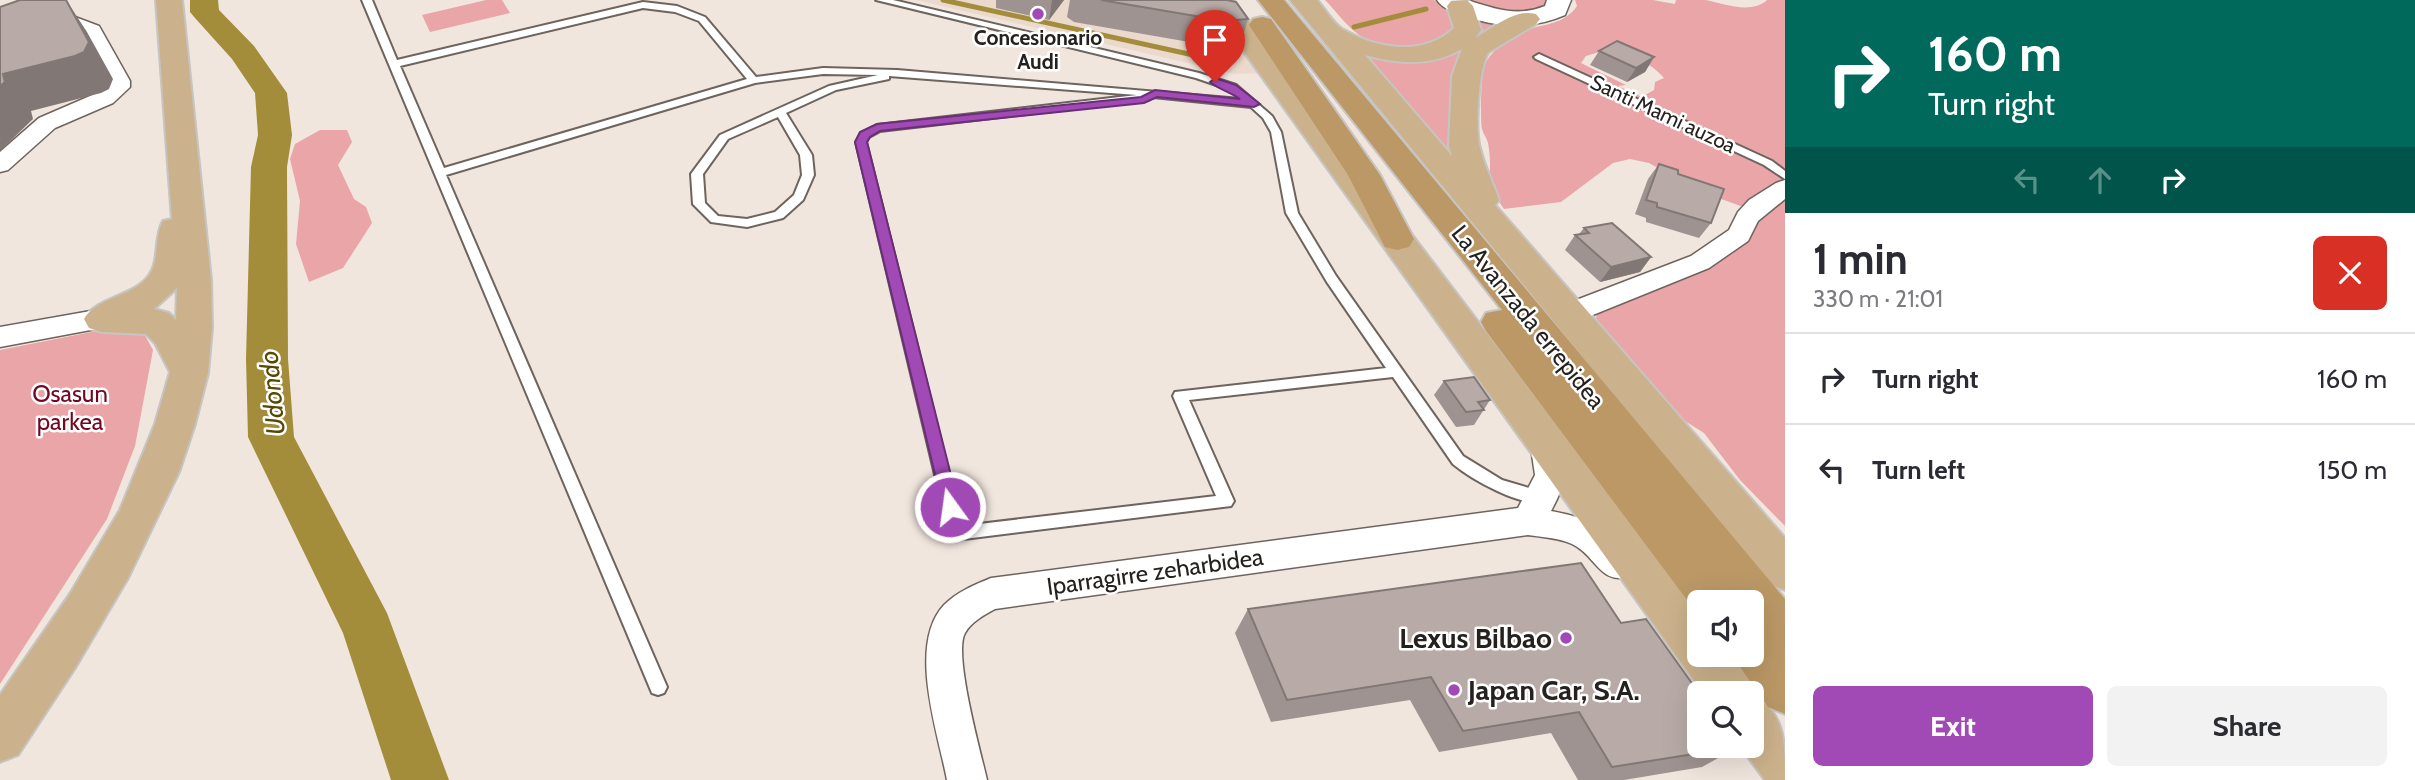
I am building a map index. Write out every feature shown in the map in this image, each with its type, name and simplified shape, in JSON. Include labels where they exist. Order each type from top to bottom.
[{"type":"highway","points":[[1247,0],[1364,175],[1397,240]]},
{"type":"highway","name":"La Avanzada errepidea","points":[[1247,0],[1707,590]]},
{"type":"highway","name":"La Avanzada errepidea","points":[[1271,0],[1785,634]]},
{"type":"highway","points":[[1764,664],[1785,691]]},
{"type":"main road","points":[[0,737],[115,562],[151,491],[172,435],[189,373],[195,325],[194,279],[169,0]]},
{"type":"main road","points":[[1220,0],[1687,633]]},
{"type":"main road","points":[[1303,0],[1785,570]]},
{"type":"main road","points":[[1331,33],[1382,53],[1422,55],[1457,43],[1468,30],[1454,3]]},
{"type":"main road","points":[[1497,230],[1477,187],[1464,146],[1466,76],[1472,55],[1480,46],[1527,19]]},
{"type":"main road","points":[[116,319],[166,281],[172,266],[176,200],[185,172]]},
{"type":"main road","points":[[116,319],[162,304],[194,279]]},
{"type":"main road","points":[[116,319],[156,322],[169,335],[189,373]]},
{"type":"main road","points":[[1764,737],[1785,766]]},
{"type":"street","points":[[1454,3],[1493,16],[1527,19],[1544,16],[1556,10],[1559,0]]},
{"type":"street","points":[[0,47],[64,23],[75,23],[92,30],[120,81],[119,88],[105,98],[47,123],[0,165]]},
{"type":"street","points":[[1567,314],[1700,262],[1739,235],[1747,218],[1758,206],[1785,188]]},
{"type":"street","points":[[0,337],[116,319]]},
{"type":"street","points":[[1535,509],[1551,480],[1553,463],[1546,441]]},
{"type":"street","name":"Iparragirre zeharbidea","points":[[967,780],[944,658],[945,637],[953,621],[970,604],[991,594],[1535,509],[1597,541],[1714,681]]},
{"type":"street","points":[[1764,741],[1785,766]]},
{"type":"lane","points":[[367,0],[658,687]]},
{"type":"lane","points":[[881,0],[1199,76],[1232,87],[1254,104],[1267,116],[1276,132],[1292,213],[1331,279],[1458,460],[1482,479],[1509,490],[1535,509]]},
{"type":"lane","points":[[394,64],[627,4],[677,9],[702,19],[754,80]]},
{"type":"lane","name":"Santi Mami auzoa","points":[[1539,57],[1768,163],[1785,176]]},
{"type":"lane","points":[[440,173],[754,80],[823,71],[897,73],[1155,93],[1254,104]]},
{"type":"lane","points":[[780,110],[806,155],[808,175],[799,197],[779,215],[747,223],[715,219],[699,204],[698,173],[724,137],[780,110],[833,88],[897,73]]},
{"type":"lane","points":[[1155,93],[1144,100],[877,128],[865,135],[861,142],[956,533],[1226,501],[1180,396],[1396,372]]},
{"type":"shaded area","points":[[916,0],[1211,0],[1266,73],[1235,74]]},
{"type":"green space","points":[[486,0],[502,0],[510,13],[430,32],[422,15]]},
{"type":"green space","points":[[1325,0],[1434,0],[1450,16],[1454,28],[1449,38],[1435,44],[1398,47],[1379,44],[1354,31]]},
{"type":"green space","points":[[1461,0],[1548,0],[1544,9],[1519,15]]},
{"type":"green space","points":[[1575,0],[1653,0],[1675,4],[1676,0],[1705,0],[1753,7],[1767,0],[1785,0],[1785,183],[1746,208],[1702,192],[1649,163],[1630,159],[1613,163],[1561,202],[1504,209],[1491,182],[1490,154],[1482,129],[1481,96],[1485,64],[1496,49],[1511,37],[1519,32],[1563,19],[1577,6]],"holes":[[[1606,50],[1645,62],[1664,78],[1655,82],[1654,90],[1645,95],[1651,101],[1618,86],[1626,85],[1581,63],[1586,56]]]},
{"type":"green space","points":[[1469,18],[1497,25],[1481,37],[1461,168],[1364,51],[1420,61]]},
{"type":"green space","points":[[320,130],[347,130],[352,142],[338,165],[354,199],[366,207],[372,223],[343,268],[309,282],[296,244],[300,201],[290,159],[295,144]]},
{"type":"green space","points":[[1785,200],[1785,526],[1740,480],[1704,433],[1685,421],[1595,323],[1597,313],[1715,264],[1747,240],[1764,214]]},
{"type":"green space","name":"Osasun parkea","points":[[122,326],[143,332],[153,350],[135,446],[107,519],[0,684],[0,350]]},
{"type":"building","points":[[20,0],[66,0],[89,42],[84,52],[75,56],[3,74],[5,82],[0,86],[0,7]]},
{"type":"building","points":[[1101,0],[1227,0],[1236,2],[1248,19],[1225,21]]},
{"type":"building","points":[[1617,41],[1654,57],[1636,68],[1599,51]]},
{"type":"building","points":[[1659,164],[1678,170],[1678,174],[1724,189],[1711,223],[1657,207],[1657,203],[1646,200]]},
{"type":"building","points":[[1612,223],[1651,257],[1611,267],[1575,235],[1589,233],[1584,228]]},
{"type":"building","points":[[1474,377],[1490,400],[1478,402],[1484,410],[1466,412],[1444,381]]},
{"type":"building","name":"Japan Car, S.A.","points":[[1581,563],[1621,623],[1646,619],[1690,681],[1687,681],[1687,755],[1612,767],[1579,712],[1463,731],[1431,677],[1287,700],[1248,609]]},
{"type":"waterway","name":"Udondo","points":[[204,0],[205,12],[243,53],[271,93],[275,135],[269,167],[267,359],[271,437],[368,630],[420,780]]},
{"type":"waterway","points":[[943,0],[1225,62]]},
{"type":"waterway","points":[[1354,27],[1426,9]]},
{"type":"place","name":"Concesionario Audi","points":[[1038,14]]},
{"type":"place","name":"Lexus Bilbao","points":[[1566,638]]},
{"type":"place","name":"Japan Car, S.A.","points":[[1454,690]]},
{"type":"route","points":[[950,507],[861,142],[865,135],[877,128],[1144,100],[1155,93],[1254,104],[1232,87],[1215,82]]}]
